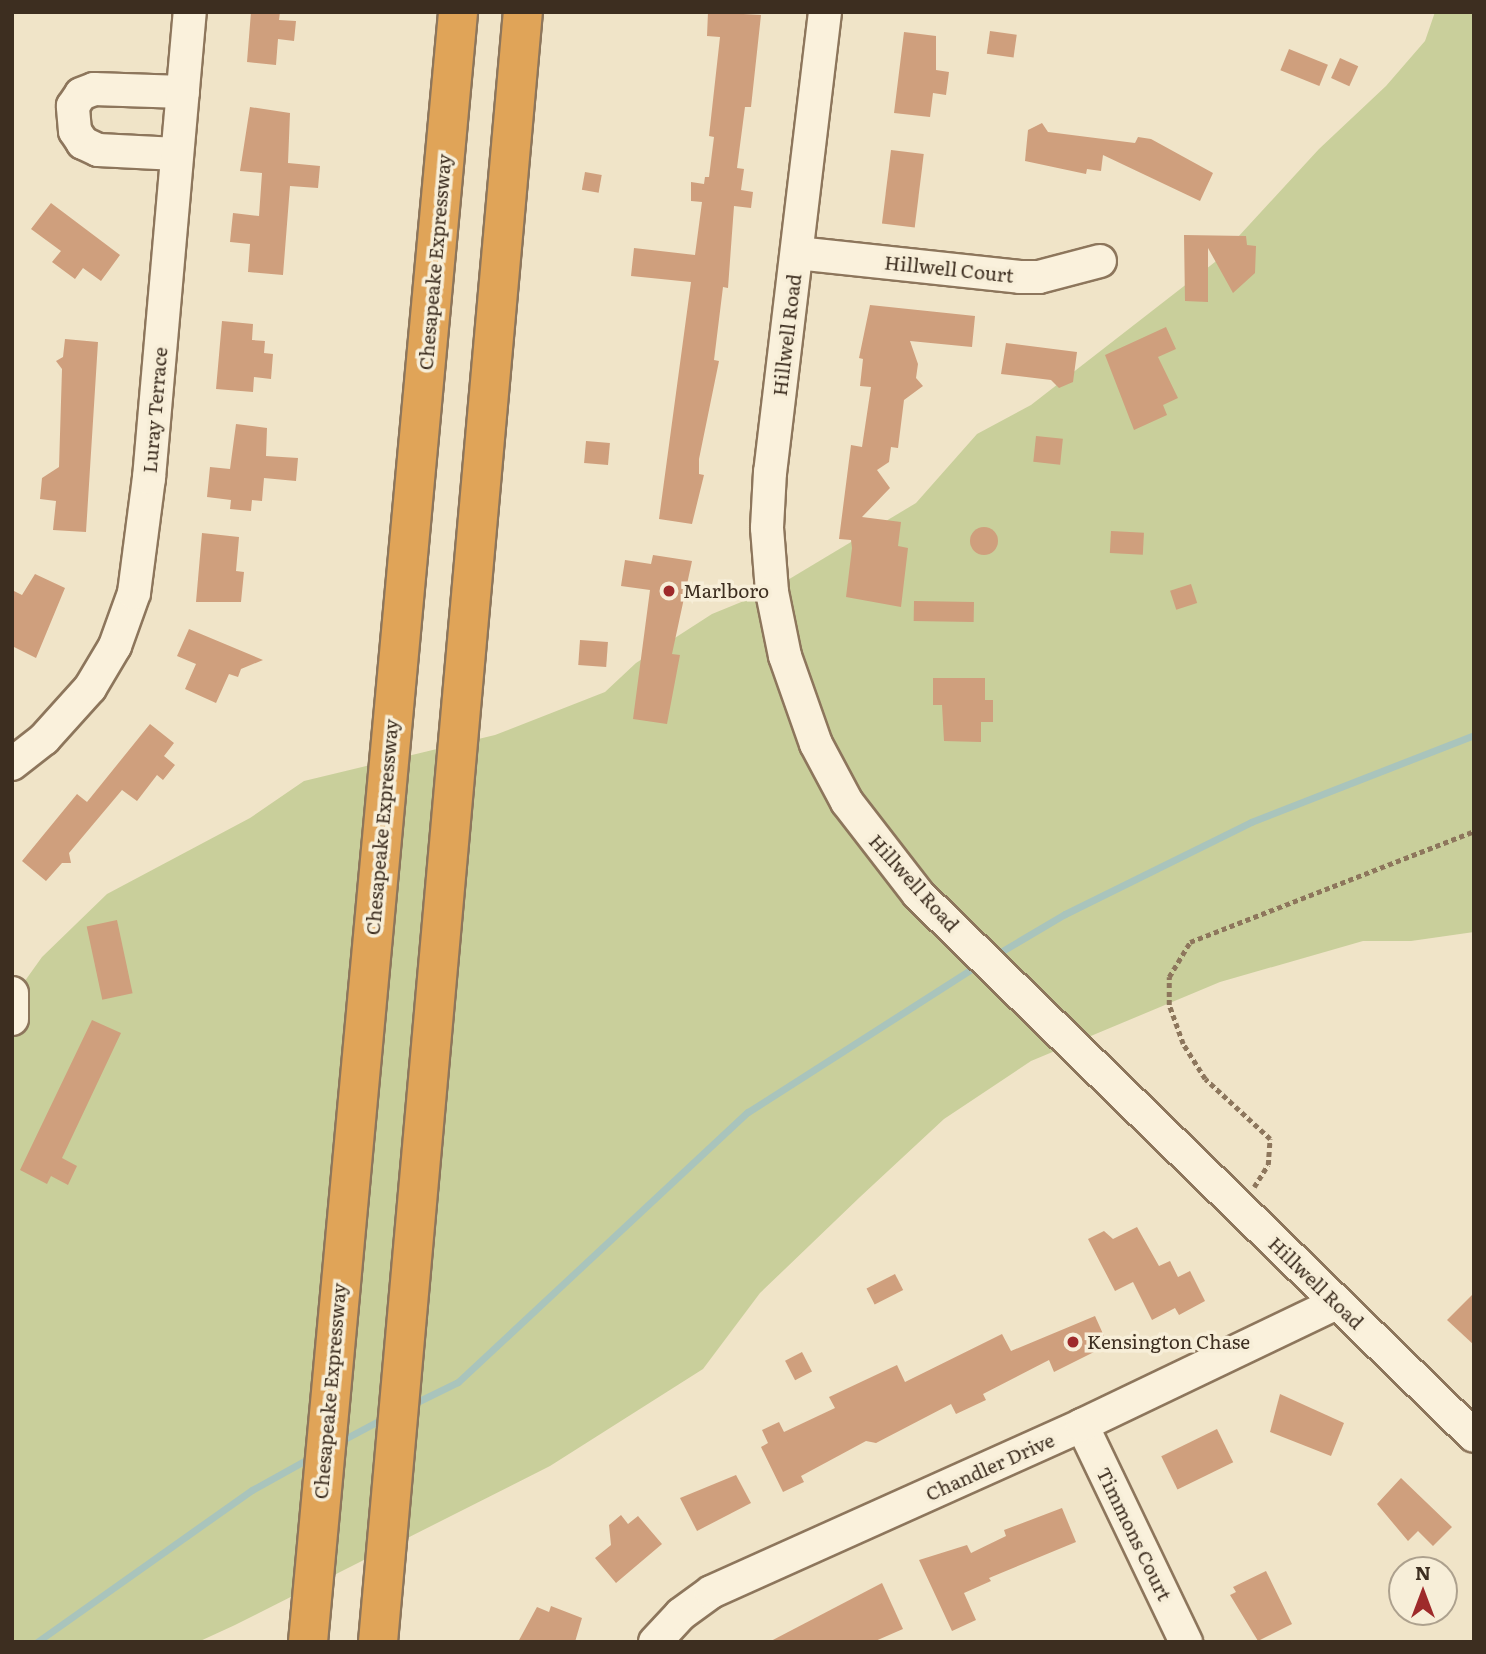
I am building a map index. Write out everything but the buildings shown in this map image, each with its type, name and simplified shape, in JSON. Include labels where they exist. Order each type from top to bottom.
[{"type":"highway","name":"Chesapeake Expressway","points":[[308,1642],[458,12]]},
{"type":"highway","points":[[378,1642],[523,12]]},
{"type":"street","name":"Luray Terrace","points":[[12,764],[44,739],[90,688],[115,646],[134,593],[190,12]]},
{"type":"street","name":"Hillwell Road","points":[[825,12],[770,472],[767,528],[772,592],[785,656],[816,744],[847,802],[918,894],[1334,1304],[1474,1436]]},
{"type":"street","points":[[177,154],[98,150],[83,143],[72,118],[81,94],[94,89],[183,92]]},
{"type":"street","name":"Hillwell Court","points":[[797,253],[1020,277],[1039,277],[1100,261]]},
{"type":"street","points":[[12,993],[12,1019]]},
{"type":"street","name":"Chandler Drive","points":[[655,1642],[681,1614],[711,1592],[1082,1425],[1334,1304]]},
{"type":"street","name":"Timmons Court","points":[[1082,1425],[1186,1642]]},
{"type":"path","points":[[1240,1209],[1268,1165],[1270,1139],[1205,1079],[1183,1044],[1169,1005],[1169,977],[1190,942],[1474,831]]},
{"type":"green space","points":[[1435,12],[1474,12],[1474,932],[1411,941],[1363,941],[1220,982],[1031,1061],[944,1119],[860,1197],[760,1293],[703,1369],[550,1466],[235,1625],[198,1642],[12,1642],[12,999],[42,957],[107,894],[250,818],[304,781],[495,735],[605,692],[636,663],[712,614],[771,590],[916,503],[977,434],[1031,405],[1215,262],[1319,149],[1386,86],[1425,41]]},
{"type":"waterway","points":[[992,957],[1065,914],[1251,822],[1474,735]]},
{"type":"waterway","points":[[411,1405],[458,1382],[748,1112],[979,964]]},
{"type":"waterway","points":[[339,1442],[384,1418]]},
{"type":"waterway","points":[[37,1642],[252,1490],[313,1456]]},
{"type":"place","name":"Marlboro","points":[[669,591]]},
{"type":"place","name":"Kensington Chase","points":[[1073,1342]]}]
